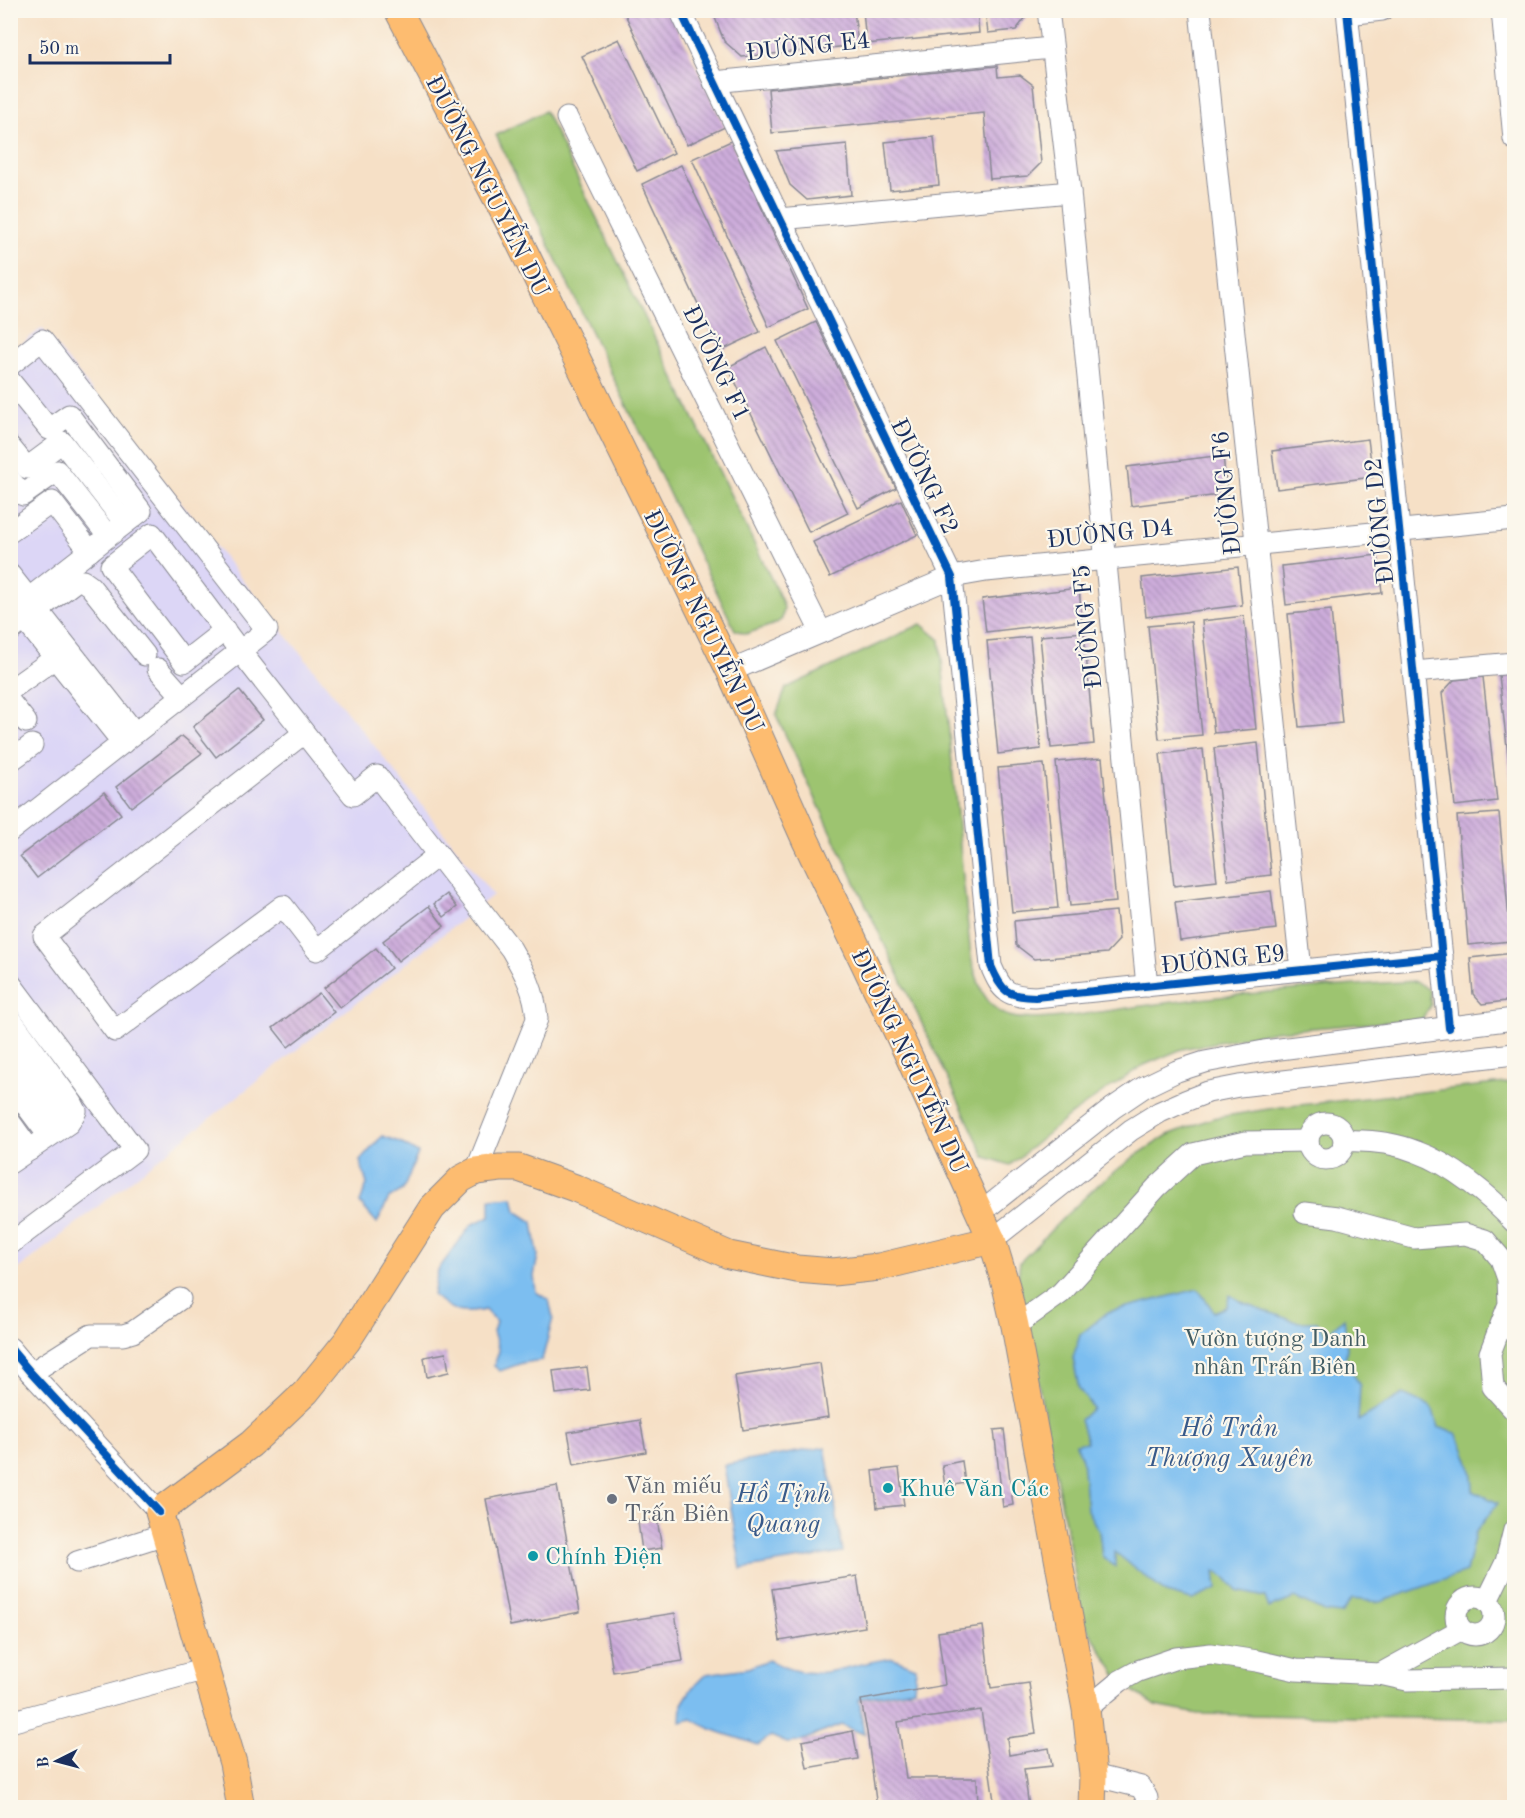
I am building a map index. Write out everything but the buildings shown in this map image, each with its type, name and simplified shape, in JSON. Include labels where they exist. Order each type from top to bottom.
[{"type":"main road","name":"ĐƯỜNG NGUYỄN DU","points":[[398,10],[516,237],[730,671],[806,842],[906,1050],[992,1240],[1015,1326],[1086,1708],[1093,1775],[1092,1808]]},
{"type":"main road","points":[[241,1808],[233,1763],[162,1523],[306,1392],[347,1341],[432,1209],[461,1179],[476,1171],[519,1168],[575,1188],[729,1255],[797,1269],[833,1272],[879,1266],[992,1240]]},
{"type":"street","name":"ĐƯỜNG F2","points":[[680,10],[952,577],[991,966],[999,986],[1009,992]]},
{"type":"street","name":"ĐƯỜNG F5","points":[[1048,10],[1070,192],[1147,986]]},
{"type":"street","name":"ĐƯỜNG F6","points":[[1200,10],[1302,970]]},
{"type":"street","points":[[1348,12],[1382,10]]},
{"type":"street","points":[[1502,10],[1515,139]]},
{"type":"street","name":"ĐƯỜNG D2","points":[[1348,12],[1449,1028]]},
{"type":"street","name":"ĐƯỜNG E4","points":[[714,82],[1051,48]]},
{"type":"street","name":"ĐƯỜNG F1","points":[[567,118],[821,632]]},
{"type":"street","points":[[780,219],[1070,192]]},
{"type":"street","points":[[10,365],[42,340],[267,630],[10,831]]},
{"type":"street","points":[[10,381],[49,429],[69,415],[141,510],[20,612]]},
{"type":"street","points":[[10,447],[27,468],[62,442],[117,529]]},
{"type":"street","points":[[10,480],[23,495],[57,471],[117,529]]},
{"type":"street","points":[[10,532],[52,502],[90,551]]},
{"type":"street","name":"ĐƯỜNG D4","points":[[730,671],[952,577],[986,571],[1515,519]]},
{"type":"street","points":[[225,630],[184,662],[111,566],[152,534],[353,795],[377,776],[511,949],[525,973],[535,999],[537,1019],[476,1171]]},
{"type":"street","points":[[10,575],[20,612],[56,658],[129,738]]},
{"type":"street","points":[[20,612],[76,581],[83,581],[90,586],[151,662],[182,696]]},
{"type":"street","points":[[20,612],[129,738]]},
{"type":"street","points":[[10,690],[56,658]]},
{"type":"street","points":[[1414,672],[1515,663]]},
{"type":"street","points":[[10,702],[26,722]]},
{"type":"street","points":[[304,733],[44,936],[115,1031],[283,906],[317,950],[438,855]]},
{"type":"street","points":[[11,761],[32,745]]},
{"type":"street","name":"ĐƯỜNG E9","points":[[1009,992],[1017,996],[1035,997],[1442,956]]},
{"type":"street","points":[[10,983],[135,1150],[10,1244]]},
{"type":"street","points":[[10,1018],[76,1111],[73,1118],[57,1131],[10,1163]]},
{"type":"street","points":[[980,1213],[1113,1108],[1144,1087],[1177,1071],[1234,1056],[1515,1019]]},
{"type":"street","points":[[10,1051],[57,1131]]},
{"type":"street","points":[[992,1240],[1131,1130],[1160,1112],[1208,1092],[1239,1086],[1515,1054]]},
{"type":"street","points":[[10,1084],[57,1131]]},
{"type":"street","points":[[10,1122],[30,1150]]},
{"type":"street","points":[[1015,1326],[1061,1293],[1142,1203],[1193,1154],[1245,1142],[1308,1141],[1312,1129],[1325,1123],[1339,1128],[1344,1141],[1367,1140],[1417,1152],[1456,1172],[1515,1222]]},
{"type":"street","points":[[1305,1213],[1337,1217],[1414,1238],[1465,1234],[1485,1240],[1501,1259],[1508,1279],[1509,1304],[1490,1353],[1493,1387],[1515,1410]]},
{"type":"street","points":[[31,1373],[91,1335],[123,1335],[134,1332],[180,1299]]},
{"type":"street","points":[[10,1348],[162,1523],[77,1562]]},
{"type":"street","points":[[1380,1674],[1460,1630],[1473,1636],[1481,1635],[1488,1630],[1494,1616],[1487,1601],[1506,1562],[1515,1530]]},
{"type":"street","points":[[1086,1708],[1129,1676],[1176,1658],[1211,1654],[1296,1670],[1380,1674],[1407,1680],[1515,1678]]},
{"type":"street","points":[[10,1722],[206,1669]]},
{"type":"street","points":[[1093,1775],[1141,1787],[1147,1798],[1148,1808]]},
{"type":"shaded area","points":[[42,328],[493,895],[11,1275],[10,353]]},
{"type":"green space","points":[[545,111],[781,599],[784,608],[782,619],[775,624],[746,634],[735,630],[496,135]]},
{"type":"green space","points":[[921,624],[940,640],[971,958],[982,991],[991,1005],[1006,1015],[1037,1019],[1227,996],[1416,981],[1429,990],[1431,1005],[1422,1019],[1276,1031],[1182,1049],[1142,1066],[1068,1117],[1010,1165],[985,1157],[776,715],[786,688]]},
{"type":"green space","name":"Vườn tượng Danh nhân Trấn Biên","points":[[1514,1082],[1514,1720],[1198,1714],[1155,1706],[1120,1681],[1084,1622],[1018,1277],[1020,1262],[1099,1184],[1135,1156],[1168,1135],[1213,1118],[1281,1107]]},
{"type":"water","points":[[382,1136],[399,1142],[418,1153],[403,1190],[389,1198],[377,1223],[360,1203],[367,1184],[360,1161]]},
{"type":"water","points":[[513,1197],[516,1211],[533,1222],[538,1255],[534,1276],[536,1292],[549,1300],[553,1318],[542,1360],[522,1363],[500,1371],[494,1366],[499,1351],[493,1332],[496,1322],[485,1310],[457,1311],[433,1295],[438,1270],[471,1225],[490,1216],[490,1199]]},
{"type":"water","name":"Hồ Trần Thượng Xuyên","points":[[1198,1289],[1214,1312],[1226,1307],[1230,1295],[1244,1303],[1296,1322],[1317,1322],[1326,1335],[1344,1318],[1347,1348],[1345,1359],[1360,1386],[1358,1421],[1403,1394],[1432,1407],[1438,1427],[1456,1433],[1460,1440],[1470,1468],[1473,1491],[1498,1503],[1475,1533],[1466,1572],[1380,1602],[1352,1599],[1341,1614],[1324,1612],[1295,1598],[1269,1608],[1265,1597],[1237,1591],[1227,1579],[1215,1571],[1217,1589],[1192,1600],[1166,1593],[1115,1552],[1115,1567],[1102,1556],[1099,1531],[1087,1510],[1082,1459],[1076,1444],[1087,1442],[1080,1420],[1093,1408],[1079,1389],[1073,1358],[1080,1335],[1108,1312]]},
{"type":"water","name":"Hồ Tịnh Quang","points":[[825,1447],[843,1552],[741,1569],[724,1465]]},
{"type":"water","points":[[893,1658],[916,1667],[914,1689],[859,1699],[864,1734],[841,1725],[798,1742],[787,1743],[771,1736],[758,1745],[716,1731],[692,1719],[681,1722],[682,1704],[692,1688],[706,1674],[748,1668],[768,1660],[786,1668],[816,1673]]},
{"type":"cycle path","points":[[680,10],[952,577],[991,966],[1002,987],[1012,994],[1035,997],[1442,956]]},
{"type":"cycle path","points":[[1347,10],[1449,1028]]},
{"type":"cycle path","points":[[10,1348],[159,1512]]},
{"type":"place","name":"Khuê Văn Các","points":[[888,1488]]},
{"type":"place","name":"Văn miếu Trấn Biên","points":[[612,1499]]},
{"type":"place","name":"Chính Điện","points":[[533,1556]]}]
